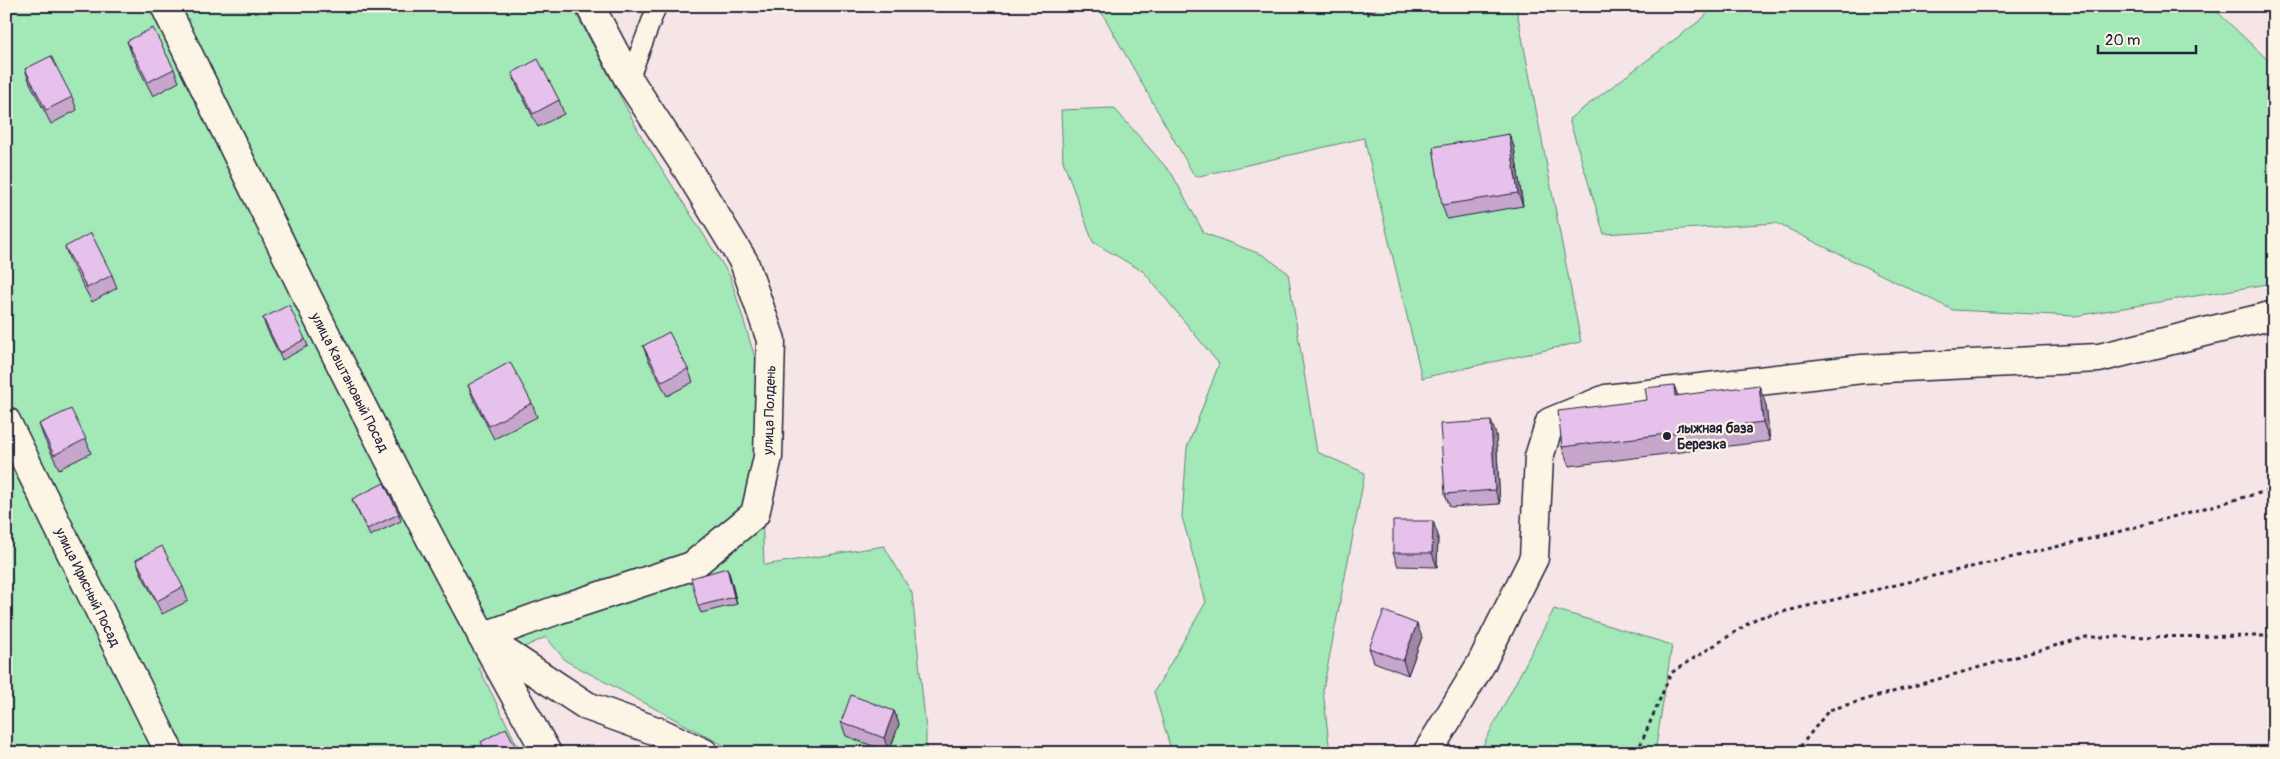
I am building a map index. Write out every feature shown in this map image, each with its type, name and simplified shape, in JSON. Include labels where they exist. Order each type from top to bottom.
[{"type":"street","name":"улица Каштановый Посад","points":[[165,6],[304,293],[482,637],[547,753]]},
{"type":"street","name":"улица Полдень","points":[[482,637],[557,610],[692,566],[754,514],[768,457],[771,340],[744,262],[686,167],[629,80],[590,6]]},
{"type":"street","points":[[1427,753],[1481,664],[1534,558],[1539,457],[1550,422],[1606,398],[1862,369],[2099,358],[2274,315]]},
{"type":"street","name":"улица Ирисный Посад","points":[[6,421],[170,753]]},
{"type":"street","points":[[482,637],[586,706],[660,732],[704,753]]},
{"type":"lane","points":[[629,80],[657,6]]},
{"type":"path","points":[[1637,753],[1672,673],[1757,618],[2110,534],[2274,489]]},
{"type":"path","points":[[1795,753],[1828,710],[2086,637],[2274,636]]},
{"type":"green space","points":[[6,6],[572,6],[644,141],[730,276],[756,361],[764,565],[884,546],[912,593],[926,730],[926,753],[738,753],[566,661],[546,637],[479,668],[521,753],[6,753]]},
{"type":"green space","points":[[1098,6],[1516,6],[1581,342],[1422,378],[1364,138],[1195,177]]},
{"type":"green space","points":[[1714,6],[2211,6],[2269,61],[2274,63],[2274,283],[2075,316],[1953,310],[1776,223],[1604,234],[1569,119],[1702,19]]},
{"type":"green space","points":[[1114,108],[1172,174],[1204,233],[1263,255],[1288,273],[1317,452],[1365,473],[1323,690],[1330,753],[1167,753],[1170,746],[1154,692],[1206,602],[1182,517],[1187,448],[1219,364],[1144,272],[1093,242],[1063,161],[1061,110]]},
{"type":"green space","points":[[1554,609],[1672,645],[1655,753],[1479,753]]},
{"type":"building","points":[[153,28],[174,69],[148,82],[127,41]]},
{"type":"building","points":[[51,56],[72,97],[46,110],[25,69]]},
{"type":"building","points":[[538,59],[559,100],[533,114],[512,73]]},
{"type":"building","points":[[1509,134],[1518,193],[1442,205],[1433,147]]},
{"type":"building","points":[[91,233],[112,275],[87,288],[65,247]]},
{"type":"building","points":[[289,305],[305,339],[280,353],[263,318]]},
{"type":"building","points":[[669,332],[688,369],[662,382],[643,346]]},
{"type":"building","points":[[510,362],[532,403],[489,426],[468,385]]},
{"type":"building","points":[[1674,385],[1675,396],[1759,385],[1763,422],[1562,447],[1558,411],[1647,400],[1645,388]]},
{"type":"building","points":[[71,409],[86,439],[54,455],[39,424]]},
{"type":"building","points":[[1491,421],[1495,490],[1445,494],[1440,424]]},
{"type":"building","points":[[384,483],[399,514],[367,529],[352,499]]},
{"type":"building","points":[[1393,521],[1433,521],[1432,553],[1393,553]]},
{"type":"building","points":[[162,546],[183,587],[157,601],[136,560]]},
{"type":"building","points":[[727,568],[734,597],[698,606],[691,578]]},
{"type":"building","points":[[1384,611],[1417,624],[1403,661],[1369,648]]},
{"type":"building","points":[[851,695],[894,711],[884,738],[841,722]]},
{"type":"building","points":[[506,728],[519,753],[487,753],[481,742]]},
{"type":"place","name":"лыжная база Березка","points":[[1667,436]]}]
